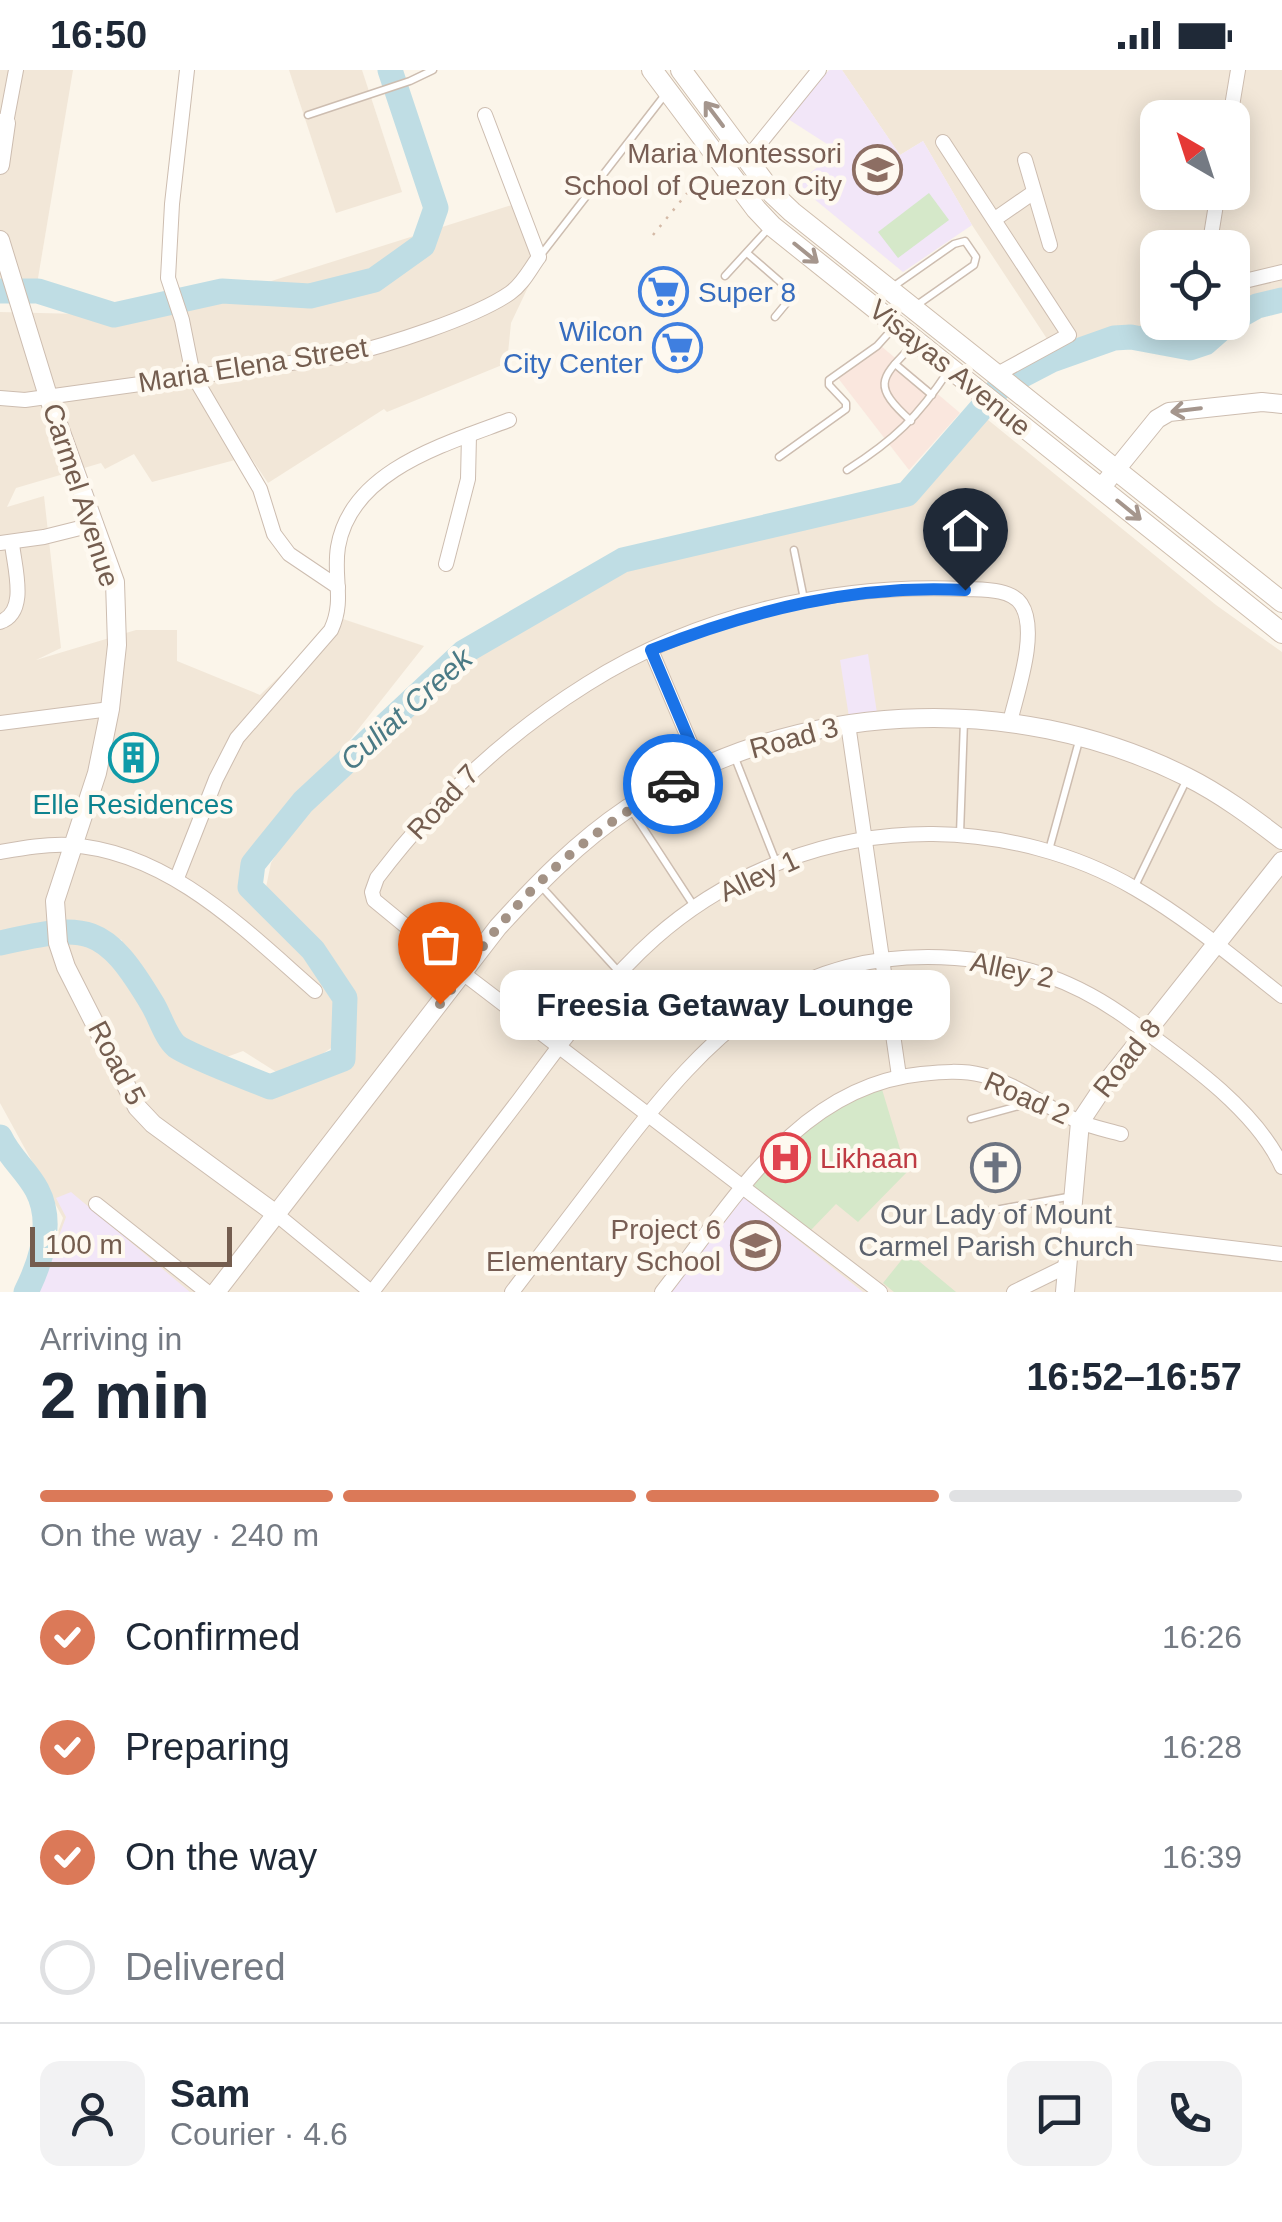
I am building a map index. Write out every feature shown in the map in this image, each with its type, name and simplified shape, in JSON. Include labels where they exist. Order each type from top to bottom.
[{"type":"main road","name":"Visayas Avenue","points":[[652,70],[772,226],[1282,633]]},
{"type":"main road","name":"Visayas Avenue","points":[[681,70],[792,212],[1282,602]]},
{"type":"main road","points":[[1060,456],[1075,439]]},
{"type":"street","points":[[0,165],[3,123],[16,70]]},
{"type":"street","points":[[186,70],[168,278],[182,320],[193,375],[260,490],[274,534],[290,554],[338,586]]},
{"type":"street","points":[[747,159],[819,70]]},
{"type":"street","points":[[1233,100],[1238,70]]},
{"type":"street","points":[[485,115],[540,257]]},
{"type":"street","points":[[944,142],[1070,336],[995,376]]},
{"type":"street","points":[[1025,160],[1050,244]]},
{"type":"street","points":[[995,219],[1034,192]]},
{"type":"street","name":"Carmel Avenue","points":[[0,244],[48,396],[116,582],[118,645],[110,709],[97,773],[54,914]]},
{"type":"street","name":"Maria Elena Street","points":[[0,398],[25,400],[372,349],[508,295],[540,257]]},
{"type":"street","points":[[1250,280],[1282,272]]},
{"type":"street","points":[[1101,488],[1156,420],[1170,412],[1262,402],[1282,404]]},
{"type":"street","points":[[177,878],[209,795],[237,738],[330,630],[339,612],[335,566],[344,522],[370,488],[402,466],[509,420]]},
{"type":"street","points":[[446,564],[468,479],[469,435]]},
{"type":"street","points":[[0,622],[12,616],[18,599],[6,542],[96,524]]},
{"type":"street","name":"Road 7","points":[[880,1292],[464,974],[374,900],[372,892],[377,878],[434,808],[534,718],[591,681],[651,650],[726,621],[804,600],[868,591],[933,588],[998,591],[1016,598],[1028,617],[1028,646],[1010,722]]},
{"type":"street","points":[[651,650],[701,768]]},
{"type":"street","points":[[0,723],[110,709]]},
{"type":"street","name":"Road 3","points":[[216,1292],[498,927],[538,883],[582,843],[630,808],[734,754],[790,736],[848,724],[906,718],[1010,722],[1081,736],[1136,754],[1188,778],[1242,810],[1282,840]]},
{"type":"street","points":[[848,724],[898,1076]]},
{"type":"street","name":"Alley 1","points":[[371,1292],[559,1048],[620,973],[655,938],[694,907],[776,864],[820,849],[912,834],[960,835],[1048,851],[1134,888],[1282,996]]},
{"type":"street","points":[[0,852],[42,845],[72,846],[128,857],[177,878],[315,991]]},
{"type":"street","name":"Road 8","points":[[1064,1292],[1080,1122],[1282,862]]},
{"type":"street","name":"Road 5","points":[[54,914],[66,967],[137,1107],[153,1124],[276,1214]]},
{"type":"street","name":"Alley 2","points":[[512,1292],[648,1114],[725,1029],[772,996],[825,973],[882,959],[925,956],[1012,964],[1096,995],[1226,1095],[1275,1151],[1282,1167]]},
{"type":"street","name":"Road 2","points":[[662,1292],[780,1144],[814,1113],[848,1093],[898,1076],[980,1074],[1012,1085],[1080,1122],[1122,1134]]},
{"type":"street","points":[[96,1204],[208,1292]]},
{"type":"street","points":[[276,1214],[371,1292]]},
{"type":"street","points":[[1070,1229],[1282,1254]]},
{"type":"street","points":[[1014,1292],[1067,1266]]},
{"type":"lane","points":[[308,115],[410,82],[433,70]]},
{"type":"lane","points":[[540,257],[668,91]]},
{"type":"lane","points":[[725,276],[772,226]]},
{"type":"lane","points":[[889,290],[954,244],[969,244],[976,257],[974,265],[932,292],[913,310]]},
{"type":"lane","points":[[747,253],[794,294],[775,318]]},
{"type":"lane","points":[[779,456],[846,409],[846,403],[829,380],[877,346],[896,325]]},
{"type":"lane","points":[[911,420],[885,395],[882,382],[916,342]]},
{"type":"lane","points":[[895,364],[932,395]]},
{"type":"lane","points":[[847,470],[887,444],[932,395],[957,375]]},
{"type":"lane","points":[[794,550],[804,600]]},
{"type":"lane","points":[[960,835],[964,718]]},
{"type":"lane","points":[[1048,851],[1081,736]]},
{"type":"lane","points":[[734,754],[776,864]]},
{"type":"lane","points":[[1134,888],[1188,778]]},
{"type":"lane","points":[[630,808],[694,907]]},
{"type":"lane","points":[[538,883],[620,973]]},
{"type":"lane","points":[[971,1119],[1038,1100]]},
{"type":"lane","points":[[984,1212],[1074,1196]]},
{"type":"path","points":[[654,235],[716,157]]},
{"type":"shaded area","points":[[0,70],[73,70],[36,290],[0,290]]},
{"type":"shaded area","points":[[289,70],[362,70],[402,192],[336,213]]},
{"type":"shaded area","name":"Maria Montessori School of Quezon City","points":[[829,70],[842,70],[900,155],[923,141],[972,225],[903,272],[796,184],[838,151],[788,119]]},
{"type":"shaded area","points":[[842,70],[1282,70],[1282,296],[1250,302],[1250,230],[1140,230],[1140,330],[1120,327],[1055,351],[972,225],[923,141],[900,155]]},
{"type":"shaded area","points":[[518,203],[540,262],[511,323],[507,363],[387,412],[384,409],[268,483],[250,456],[152,482],[134,454],[105,469],[101,463],[16,488],[7,507],[44,496],[61,648],[36,660],[136,630],[177,630],[177,661],[260,695],[340,618],[424,646],[241,878],[315,956],[265,892],[271,863],[308,801],[458,658],[637,560],[909,496],[982,415],[1216,605],[1282,652],[1282,1292],[36,1292],[63,1218],[0,1103],[0,948],[81,932],[97,942],[136,982],[168,1044],[279,1084],[345,1059],[348,996],[323,965],[334,986],[340,1023],[331,1048],[281,1075],[243,1051],[221,1059],[178,1044],[149,991],[124,960],[122,940],[81,927],[0,932],[0,312],[161,316]]},
{"type":"shaded area","points":[[881,346],[960,413],[909,470],[838,378]]},
{"type":"shaded area","points":[[868,654],[877,713],[849,717],[840,660]]},
{"type":"shaded area","points":[[71,1192],[190,1292],[38,1292],[66,1217],[56,1198]]},
{"type":"shaded area","name":"Project 6 Elementary School","points":[[744,1197],[863,1292],[671,1292]]},
{"type":"green space","points":[[929,193],[949,220],[898,258],[878,232]]},
{"type":"green space","points":[[881,1086],[907,1172],[858,1222],[836,1204],[811,1230],[752,1188],[783,1148],[819,1116]]},
{"type":"green space","points":[[908,1252],[956,1292],[894,1292],[883,1283]]},
{"type":"waterway","points":[[0,291],[38,291],[114,315],[222,291],[310,296],[374,280],[423,245],[436,208],[390,70]]},
{"type":"waterway","points":[[1250,310],[1282,300]]},
{"type":"waterway","name":"Culiat Creek","points":[[0,943],[54,933],[91,936],[121,958],[176,1046],[270,1087],[343,1059],[345,998],[313,950],[250,887],[253,864],[303,802],[464,652],[623,560],[907,494],[1000,387],[1052,360],[1114,338],[1140,339]]},
{"type":"waterway","name":"Culiat Creek","points":[[1147,340],[1190,348],[1208,340]]},
{"type":"waterway","name":"Culiat Creek","points":[[0,1137],[37,1190],[45,1215],[41,1255],[26,1292]]},
{"type":"way so far","points":[[440,1004],[498,927],[538,883],[582,843],[630,808],[673,784]]},
{"type":"place","name":"Maria Montessori School of Quezon City","points":[[877,169]]},
{"type":"place","name":"Super 8","points":[[663,292]]},
{"type":"place","name":"Wilcon City Center","points":[[678,347]]},
{"type":"place","name":"Elle Residences","points":[[133,757]]},
{"type":"place","name":"Freesia Getaway Lounge","points":[[440,1004]]},
{"type":"place","name":"Likhaan","points":[[785,1158]]},
{"type":"place","name":"Our Lady of Mount Carmel Parish Church","points":[[996,1167]]},
{"type":"place","name":"Project 6 Elementary School","points":[[756,1245]]},
{"type":"route","points":[[673,784],[701,768],[651,650],[726,621],[804,600],[868,591],[965,590]]}]
